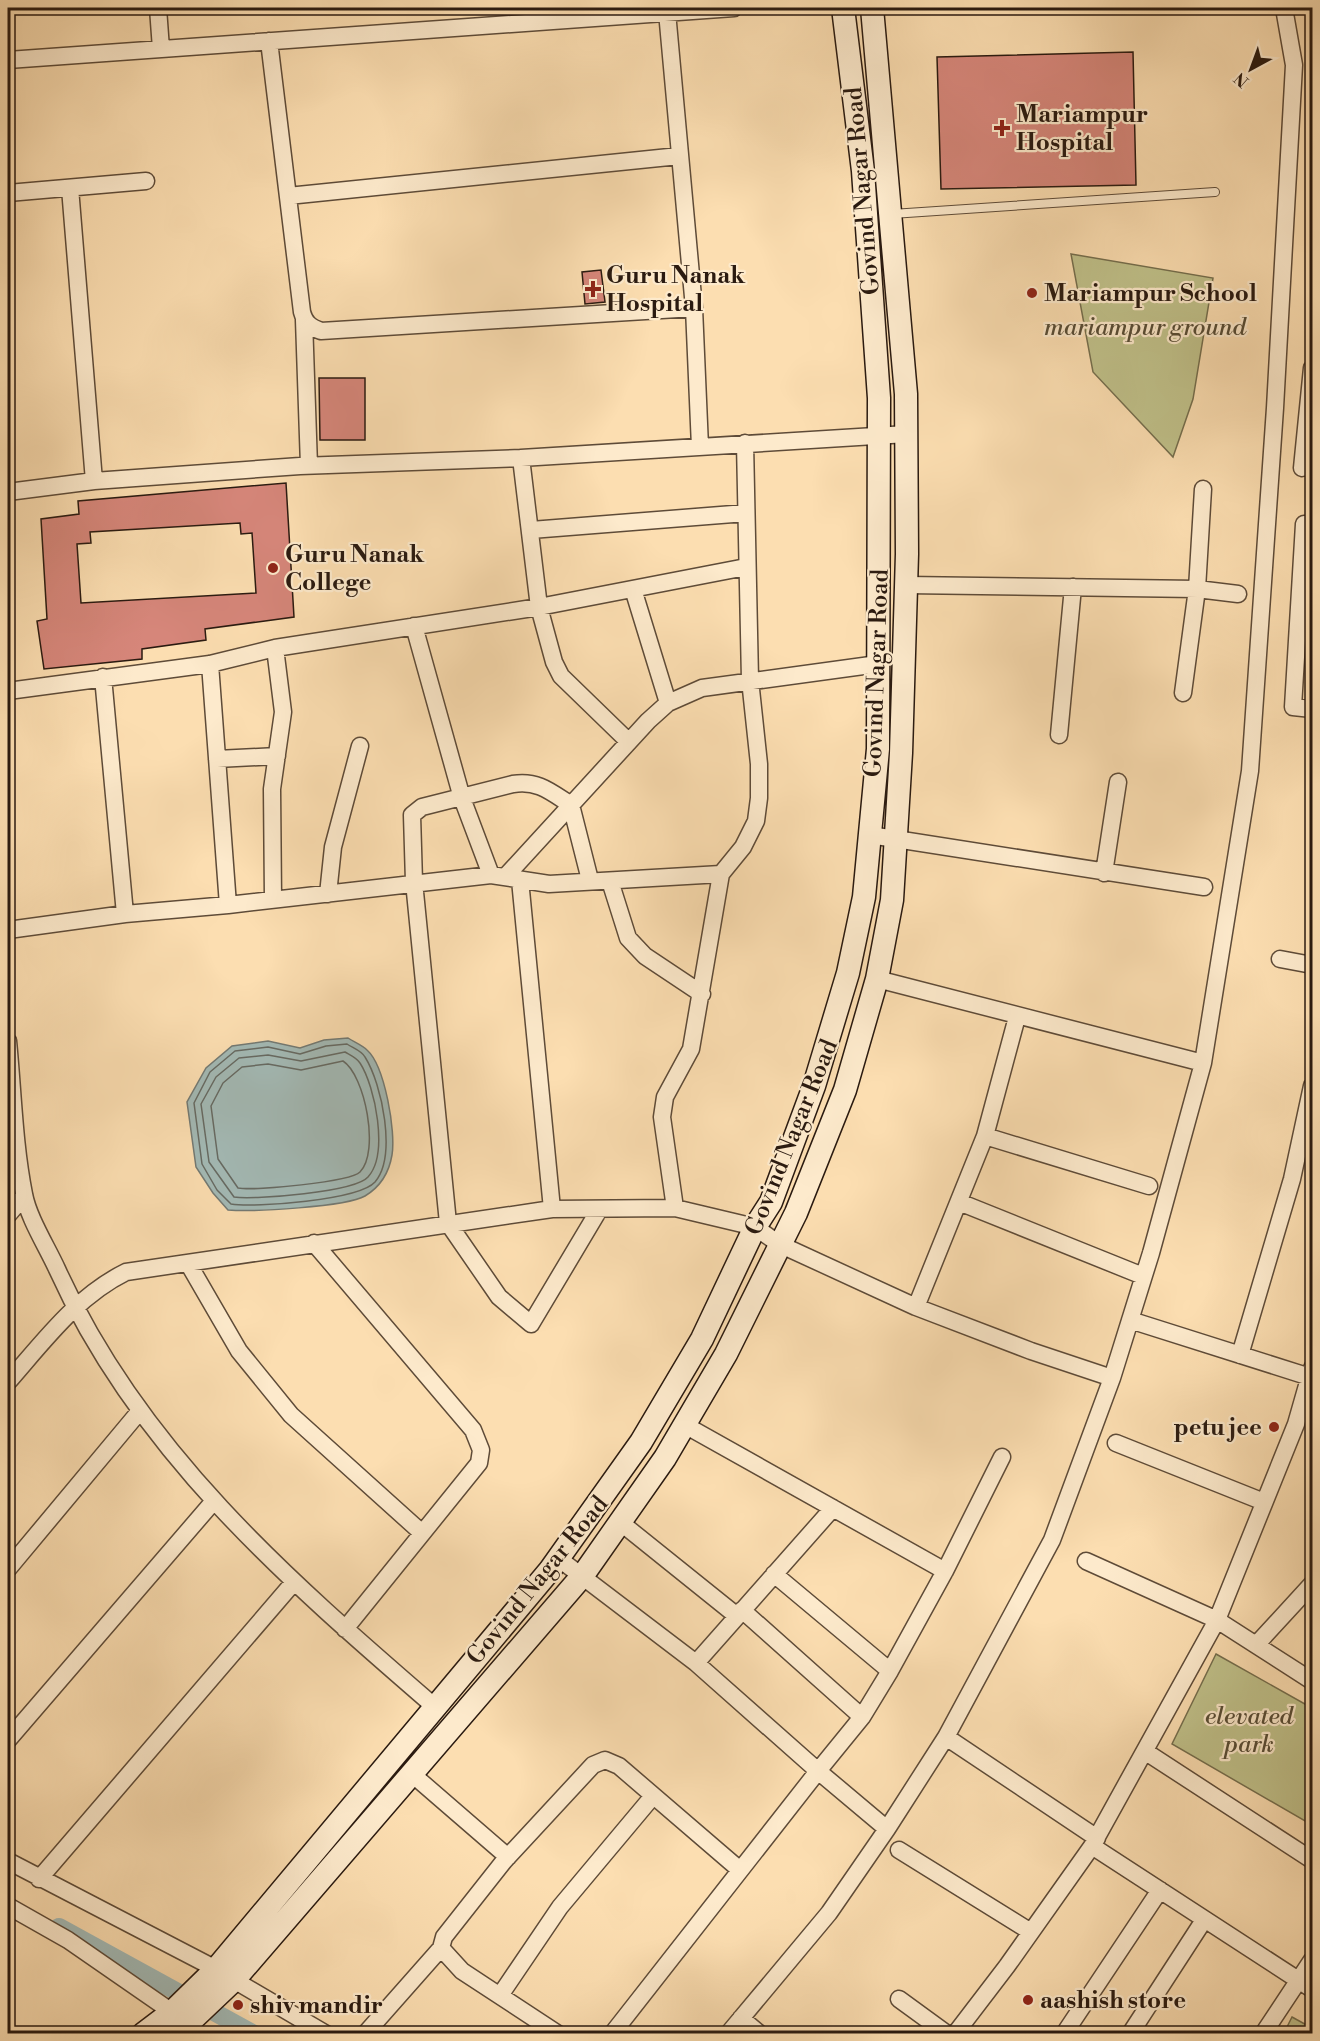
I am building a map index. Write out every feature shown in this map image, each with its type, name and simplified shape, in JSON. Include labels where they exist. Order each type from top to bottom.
[{"type":"main road","name":"Govind Nagar Road","points":[[223,1982],[435,1707],[558,1558],[641,1442],[697,1349],[755,1227],[771,1202],[807,1107],[848,973],[864,897],[878,749],[877,434],[879,398],[863,171],[843,8]]},
{"type":"main road","name":"Govind Nagar Road","points":[[181,2017],[199,1985],[223,1982],[412,1774],[582,1575],[620,1522],[665,1458],[726,1354],[796,1213],[844,1090],[877,979],[892,900],[906,585],[906,394],[892,214],[872,8]]},
{"type":"main road","points":[[143,2034],[181,2017],[223,1982]]},
{"type":"street","points":[[158,8],[161,49]]},
{"type":"street","points":[[8,60],[269,41],[596,13],[734,8]]},
{"type":"street","points":[[728,2034],[829,1913],[887,1829],[946,1737],[1052,1540],[1112,1378],[1203,1063],[1250,771],[1275,408],[1294,65],[1284,8]]},
{"type":"street","points":[[667,12],[694,308],[700,447]]},
{"type":"street","points":[[269,41],[304,320],[309,466]]},
{"type":"street","points":[[288,195],[679,156]]},
{"type":"street","points":[[8,193],[146,181]]},
{"type":"street","points":[[70,188],[94,481]]},
{"type":"street","points":[[304,320],[312,328],[321,331],[694,308]]},
{"type":"street","points":[[1302,468],[1310,417],[1312,368]]},
{"type":"street","points":[[8,492],[94,481],[309,466],[521,458],[877,434],[907,434]]},
{"type":"street","points":[[675,1208],[662,1117],[666,1097],[691,1049],[721,874],[743,846],[756,822],[759,764],[750,680],[745,443]]},
{"type":"street","points":[[521,458],[539,607],[554,662],[561,676],[629,742]]},
{"type":"street","points":[[1183,693],[1197,589],[1203,489]]},
{"type":"street","points":[[531,530],[746,513]]},
{"type":"street","points":[[1312,525],[1304,524],[1293,707],[1312,709]]},
{"type":"street","points":[[8,691],[210,664],[275,648],[539,607],[746,567]]},
{"type":"street","points":[[906,585],[1197,589],[1238,594]]},
{"type":"street","points":[[1059,735],[1073,587]]},
{"type":"street","points":[[633,589],[668,703]]},
{"type":"street","points":[[414,626],[462,798],[505,877],[552,1209]]},
{"type":"street","points":[[273,899],[271,819],[283,712],[275,648]]},
{"type":"street","points":[[210,664],[228,905]]},
{"type":"street","points":[[505,877],[668,703],[702,688],[878,664]]},
{"type":"street","points":[[103,677],[124,914]]},
{"type":"street","points":[[328,894],[333,847],[360,746]]},
{"type":"street","points":[[217,759],[277,756]]},
{"type":"street","points":[[590,880],[571,805],[543,787],[528,782],[422,807],[412,815],[414,882],[448,1223],[499,1297],[531,1324],[599,1210]]},
{"type":"street","points":[[1104,873],[1118,782]]},
{"type":"street","points":[[870,835],[1204,887]]},
{"type":"street","points":[[8,930],[124,914],[328,894],[414,882],[505,877],[549,884],[721,874]]},
{"type":"street","points":[[609,881],[628,938],[645,956],[702,994]]},
{"type":"street","points":[[1280,959],[1312,965]]},
{"type":"street","points":[[877,979],[1017,1017],[1203,1063]]},
{"type":"street","points":[[916,1307],[985,1136],[1017,1017]]},
{"type":"street","points":[[8,1041],[24,1196],[74,1307],[139,1412],[213,1502],[294,1582],[435,1707]]},
{"type":"street","points":[[1240,1355],[1292,1179],[1312,1086]]},
{"type":"street","points":[[985,1136],[1149,1186]]},
{"type":"street","points":[[8,1215],[24,1196]]},
{"type":"street","points":[[959,1202],[1143,1276]]},
{"type":"street","points":[[8,1382],[74,1307],[102,1284],[126,1272],[552,1209],[675,1208],[755,1227],[779,1244],[916,1307],[1031,1352],[1112,1378]]},
{"type":"street","points":[[314,1243],[473,1430],[481,1450],[479,1463],[345,1629]]},
{"type":"street","points":[[188,1263],[239,1351],[291,1415],[422,1533]]},
{"type":"street","points":[[955,2034],[1095,1842],[1146,1752],[1217,1620],[1296,1424],[1311,1373],[1240,1355],[1130,1320]]},
{"type":"street","points":[[8,1569],[139,1412]]},
{"type":"street","points":[[683,1424],[945,1571]]},
{"type":"street","points":[[1116,1443],[1264,1502]]},
{"type":"street","points":[[612,2034],[862,1717],[945,1571],[1002,1457]]},
{"type":"street","points":[[8,1740],[213,1502]]},
{"type":"street","points":[[696,1663],[833,1508]]},
{"type":"street","points":[[620,1522],[739,1613],[862,1717]]},
{"type":"street","points":[[558,1558],[696,1663],[887,1829]]},
{"type":"street","points":[[1086,1561],[1217,1620],[1312,1681]]},
{"type":"street","points":[[774,1574],[890,1671]]},
{"type":"street","points":[[39,1879],[294,1582]]},
{"type":"street","points":[[1256,1645],[1312,1584]]},
{"type":"street","points":[[946,1737],[1160,1890],[1306,1985]]},
{"type":"street","points":[[1146,1752],[1312,1860]]},
{"type":"street","points":[[365,2034],[441,1948],[444,1937],[508,1857],[593,1765],[605,1760],[620,1766],[740,1870]]},
{"type":"street","points":[[412,1774],[508,1857]]},
{"type":"street","points":[[501,1994],[560,1907],[653,1796]]},
{"type":"street","points":[[899,1850],[1031,1932]]},
{"type":"street","points":[[8,1861],[223,1982],[326,2034]]},
{"type":"street","points":[[1064,2034],[1160,1890]]},
{"type":"street","points":[[8,1906],[68,1940],[181,2017]]},
{"type":"street","points":[[1130,2034],[1204,1920]]},
{"type":"street","points":[[441,1948],[462,1971],[501,1994],[558,2034]]},
{"type":"street","points":[[1263,2034],[1306,1985],[1312,1960]]},
{"type":"street","points":[[899,1999],[948,2034]]},
{"type":"street","points":[[741,2018],[760,2034]]},
{"type":"lane","points":[[892,214],[1215,192]]},
{"type":"green space","name":"mariampur ground","points":[[1071,254],[1213,278],[1193,399],[1173,457],[1093,372]]},
{"type":"green space","name":"elevated park","points":[[1216,1654],[1312,1708],[1312,1825],[1172,1744]]},
{"type":"green space","points":[[1292,2017],[1312,2028],[1312,2033],[1284,2033]]},
{"type":"water","points":[[348,1038],[365,1048],[373,1058],[388,1100],[393,1145],[391,1162],[383,1179],[365,1196],[355,1200],[320,1206],[228,1210],[213,1193],[196,1167],[187,1102],[206,1068],[232,1046],[268,1041],[300,1048],[324,1040]]},
{"type":"building","points":[[1133,52],[1136,185],[941,189],[937,57]]},
{"type":"building","points":[[601,270],[605,302],[585,304],[582,272]]},
{"type":"building","points":[[319,378],[365,378],[365,440],[320,440]]},
{"type":"building","name":"Guru Nanak College","points":[[286,483],[294,617],[205,629],[206,640],[142,649],[142,659],[44,669],[37,621],[47,619],[41,519],[79,514],[78,501]],"holes":[[[240,523],[241,534],[252,533],[256,593],[81,603],[77,544],[91,543],[90,532]]]},
{"type":"waterway","points":[[59,1927],[254,2034]]},
{"type":"place","name":"Mariampur Hospital","points":[[1002,128]]},
{"type":"place","name":"Guru Nanak Hospital","points":[[593,289]]},
{"type":"place","name":"Mariampur School","points":[[1032,293]]},
{"type":"place","name":"Guru Nanak College","points":[[273,568]]},
{"type":"place","name":"petu jee","points":[[1274,1427]]},
{"type":"place","name":"aashish store","points":[[1028,2000]]},
{"type":"place","name":"shiv mandir","points":[[238,2005]]}]
